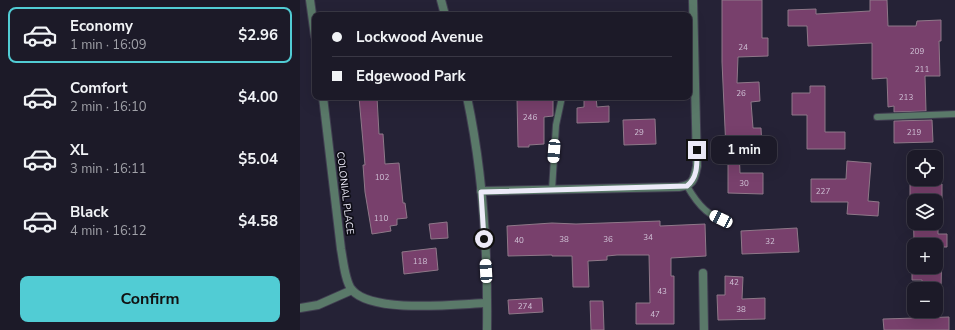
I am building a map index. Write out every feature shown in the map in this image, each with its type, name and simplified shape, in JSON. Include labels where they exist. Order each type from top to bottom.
[{"type":"street","points":[[310,0],[312,14]]},
{"type":"street","points":[[441,0],[444,12]]},
{"type":"street","points":[[481,192],[687,186],[693,181],[697,166],[693,0]]},
{"type":"street","name":"COLONIAL PLACE","points":[[323,100],[342,249],[346,273],[352,290]]},
{"type":"street","points":[[468,100],[473,128],[481,192],[487,330]]},
{"type":"street","points":[[703,274],[704,330]]},
{"type":"street","points":[[300,308],[318,305],[352,290],[364,298],[406,306],[487,303]]},
{"type":"lane","points":[[552,190],[556,125],[561,100]]},
{"type":"lane","points":[[877,117],[955,114]]},
{"type":"lane","points":[[687,186],[696,201],[712,214],[721,219],[726,218]]},
{"type":"building","points":[[722,0],[762,0],[762,38],[768,38],[768,56],[738,57],[737,83],[759,82],[760,101],[751,102],[753,128],[761,128],[762,148],[739,149],[740,173],[763,173],[763,194],[728,193],[728,150],[726,150],[722,62]]},
{"type":"building","points":[[870,0],[887,0],[888,26],[916,26],[917,21],[941,20],[941,41],[939,41],[940,76],[925,76],[926,111],[894,112],[894,106],[888,107],[887,78],[872,79],[872,43],[808,46],[807,26],[788,26],[788,10],[816,9],[816,14],[870,11]]},
{"type":"building","points":[[810,86],[825,86],[825,132],[845,132],[845,149],[807,149],[807,115],[792,115],[792,93],[810,93]]},
{"type":"building","points":[[359,100],[377,100],[379,134],[383,134],[385,164],[399,163],[403,203],[405,203],[407,218],[397,219],[397,225],[390,226],[391,231],[372,234],[365,192],[363,165],[365,165]]},
{"type":"building","points":[[517,100],[553,100],[553,116],[544,117],[544,144],[529,145],[529,147],[518,147]]},
{"type":"building","points":[[584,100],[596,100],[597,107],[609,106],[609,122],[577,123],[577,108],[584,107]]},
{"type":"building","points":[[655,119],[656,144],[624,145],[623,120]]},
{"type":"building","points":[[932,120],[933,142],[894,143],[894,121]]},
{"type":"building","points":[[847,161],[871,163],[868,201],[879,202],[878,216],[847,214],[848,202],[811,202],[811,179],[846,179]]},
{"type":"building","points":[[910,186],[942,186],[942,194],[910,194]]},
{"type":"building","points":[[660,221],[660,226],[705,224],[706,256],[671,258],[671,276],[674,276],[674,324],[636,324],[636,303],[650,303],[649,255],[617,255],[607,256],[607,260],[588,261],[589,287],[573,287],[572,256],[508,256],[507,226],[552,223],[576,224]]},
{"type":"building","points":[[447,222],[448,238],[431,239],[429,224]]},
{"type":"building","points":[[797,228],[799,252],[742,254],[741,231]]},
{"type":"building","points":[[914,230],[938,230],[938,234],[947,234],[947,247],[943,247],[943,238],[914,238]]},
{"type":"building","points":[[436,248],[438,270],[404,274],[402,252]]},
{"type":"building","points":[[912,274],[941,274],[941,282],[922,282],[922,280],[912,280]]},
{"type":"building","points":[[725,276],[743,277],[742,299],[765,298],[765,319],[718,320],[717,295],[725,295]]},
{"type":"building","points":[[542,298],[543,312],[509,314],[508,300]]},
{"type":"building","points":[[590,301],[603,301],[604,330],[591,330]]},
{"type":"building","points":[[949,317],[949,330],[884,330],[883,319]]},
{"type":"route","points":[[484,239],[481,192],[687,186],[693,181],[697,166],[697,150]]}]
